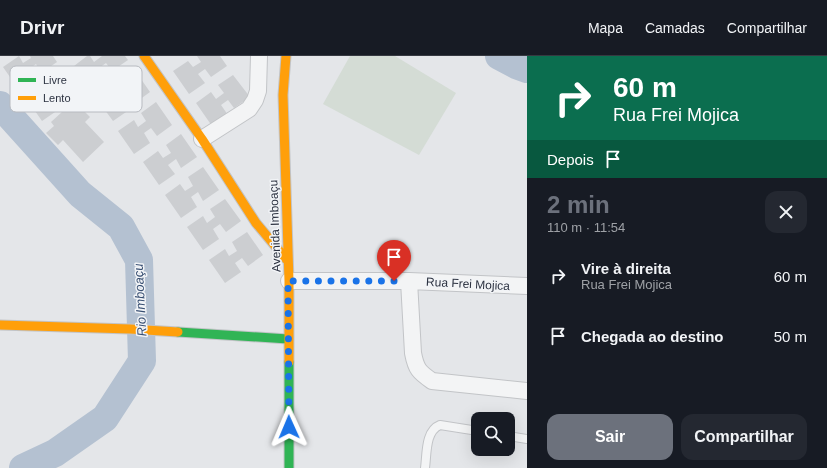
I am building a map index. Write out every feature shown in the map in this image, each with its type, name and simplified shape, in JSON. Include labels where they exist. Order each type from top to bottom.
[{"type":"main road","points":[[144,56],[202,139],[256,223],[287,260]]},
{"type":"main road","name":"Avenida Imboaçu","points":[[286,56],[283,95],[288,281],[289,468]]},
{"type":"main road","points":[[0,325],[130,329],[288,339]]},
{"type":"street","points":[[202,139],[249,109],[256,100],[258,91],[259,56]]},
{"type":"street","name":"Rua Frei Mojica","points":[[288,281],[409,281],[527,286]]},
{"type":"street","points":[[409,281],[413,353],[415,363],[420,373],[432,381],[527,391]]},
{"type":"lane","points":[[425,468],[429,437],[435,427],[440,425],[471,430]]},
{"type":"lane","points":[[515,437],[527,440]]},
{"type":"shaded area","points":[[350,56],[395,56],[456,93],[419,155],[323,104]]},
{"type":"building","points":[[19,56],[23,63],[31,58],[30,56],[53,56],[57,62],[51,66],[37,66],[36,64],[33,66],[10,66],[10,77],[3,67]]},
{"type":"building","points":[[87,56],[90,56],[94,62],[102,56],[125,56],[128,60],[119,66],[108,66],[106,63],[102,66],[74,66]]},
{"type":"building","points":[[197,56],[220,56],[227,66],[211,77],[205,69],[198,74],[205,83],[189,94],[173,71],[188,61],[193,67],[201,62]]},
{"type":"building","points":[[233,75],[250,97],[234,108],[228,100],[221,105],[228,115],[212,126],[196,103],[211,92],[216,99],[224,93],[218,85]]},
{"type":"building","points":[[142,80],[150,92],[142,98]]},
{"type":"building","points":[[156,102],[172,125],[157,136],[151,128],[144,133],[150,143],[134,154],[118,131],[134,120],[138,127],[146,121],[141,113]]},
{"type":"building","points":[[36,112],[55,112],[42,121]]},
{"type":"building","points":[[62,112],[85,112],[90,117],[85,122],[104,142],[83,162],[63,140],[58,145],[46,133],[54,126],[51,122]]},
{"type":"building","points":[[106,112],[126,112],[113,121]]},
{"type":"building","points":[[181,134],[197,157],[181,168],[176,159],[168,165],[175,174],[159,185],[143,162],[158,151],[163,158],[171,153],[166,145]]},
{"type":"building","points":[[203,167],[219,190],[203,201],[198,192],[191,197],[197,207],[181,218],[165,195],[180,184],[185,191],[193,186],[188,177]]},
{"type":"building","points":[[225,199],[241,221],[226,232],[220,224],[213,229],[219,239],[203,250],[187,227],[203,216],[207,223],[215,217],[210,209]]},
{"type":"building","points":[[247,232],[263,255],[248,266],[242,258],[235,263],[241,272],[225,283],[209,260],[225,249],[229,256],[237,251],[232,242]]},
{"type":"waterway","points":[[499,56],[527,69]]},
{"type":"waterway","name":"Rio Imboaçu","points":[[0,105],[80,194],[121,227],[139,260],[142,361],[105,418],[55,453],[23,468]]},
{"type":"traffic: fast","points":[[178,332],[288,339]]},
{"type":"traffic: fast","points":[[289,362],[289,468]]},
{"type":"traffic: slow","points":[[144,56],[202,139],[256,223],[287,260]]},
{"type":"traffic: slow","points":[[286,56],[283,95],[289,281],[289,362]]},
{"type":"traffic: slow","points":[[0,325],[178,332]]},
{"type":"route","points":[[289,427],[288,281],[394,281]]}]
